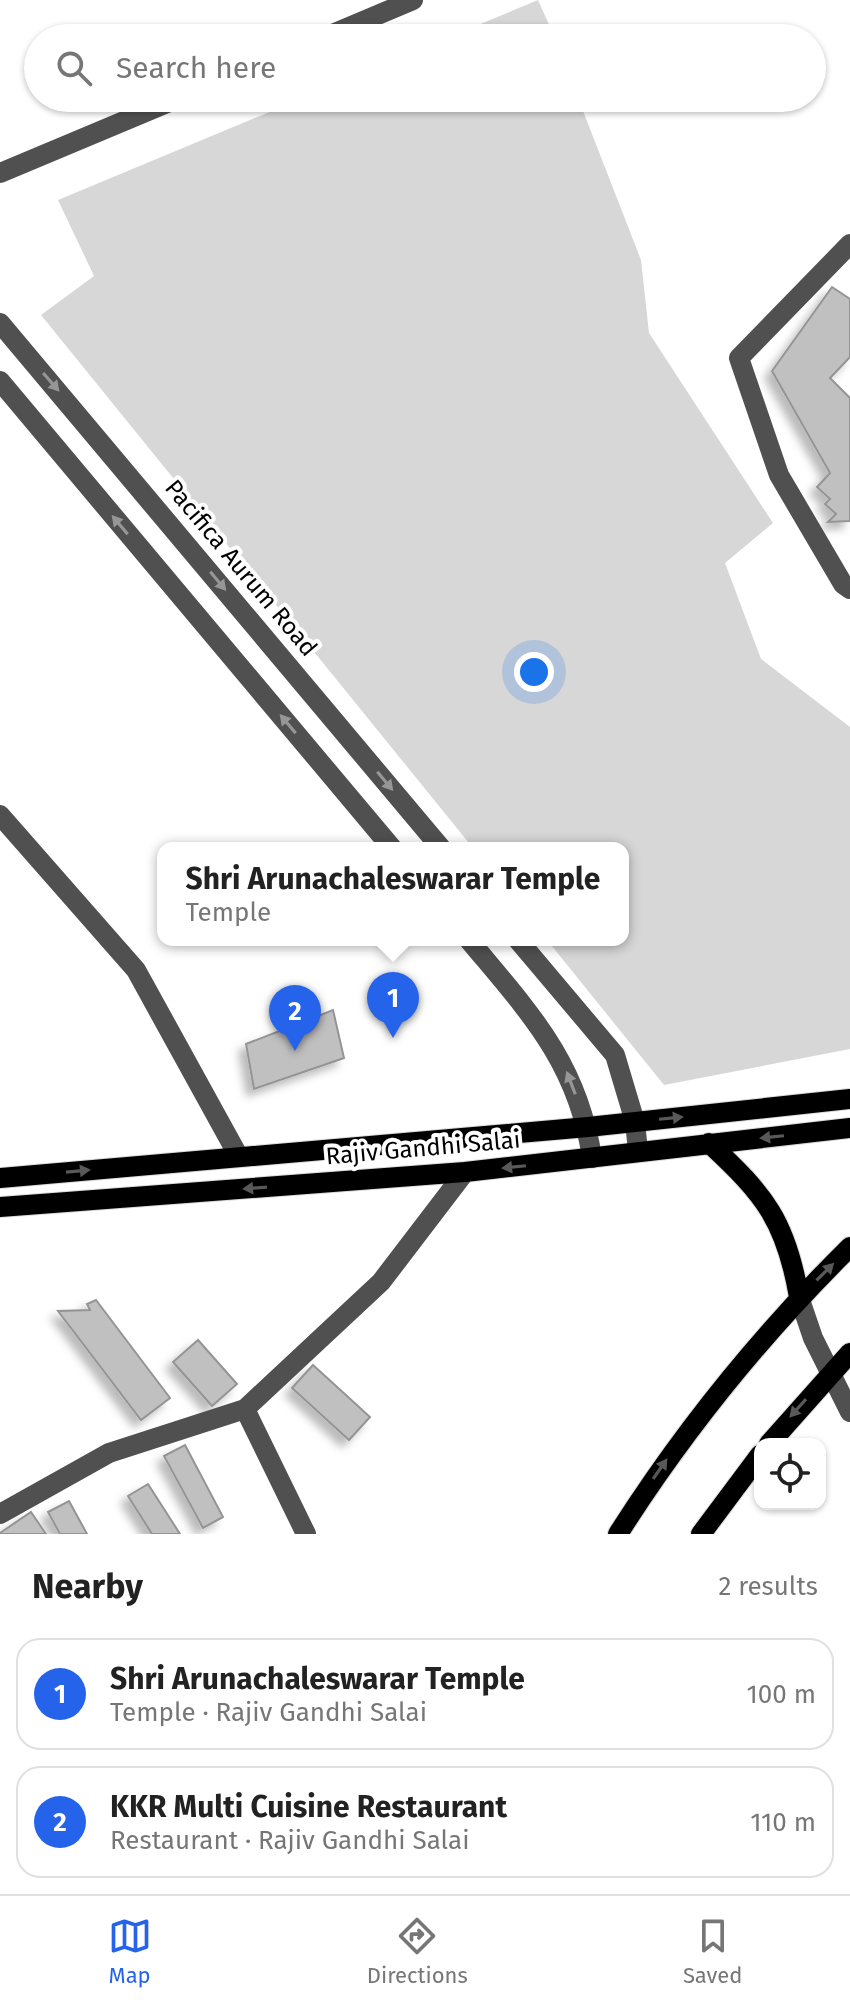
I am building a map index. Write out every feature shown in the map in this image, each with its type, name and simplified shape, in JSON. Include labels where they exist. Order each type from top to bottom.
[{"type":"main road","name":"Rajiv Gandhi Salai","points":[[0,1178],[588,1127],[850,1099]]},
{"type":"main road","name":"Rajiv Gandhi Salai","points":[[0,1207],[465,1172],[850,1128]]},
{"type":"main road","points":[[709,1143],[760,1193],[781,1226],[799,1297]]},
{"type":"main road","points":[[618,1534],[658,1471],[721,1384],[799,1297],[850,1247]]},
{"type":"main road","points":[[774,1438],[850,1353]]},
{"type":"main road","points":[[701,1534],[754,1463]]},
{"type":"street","points":[[356,24],[413,0]]},
{"type":"street","points":[[0,173],[146,112]]},
{"type":"street","points":[[850,244],[739,358],[779,475],[843,584],[850,589]]},
{"type":"street","name":"Pacifica Aurum Road","points":[[0,323],[436,842]]},
{"type":"street","points":[[0,381],[387,842]]},
{"type":"street","points":[[0,815],[136,970],[239,1157]]},
{"type":"street","points":[[474,946],[535,1019],[561,1056],[588,1127],[592,1158]]},
{"type":"street","points":[[523,946],[615,1055],[635,1122],[638,1151]]},
{"type":"street","points":[[0,1514],[109,1453],[245,1409],[381,1282],[465,1172]]},
{"type":"street","points":[[799,1297],[830,1373],[850,1412]]},
{"type":"street","points":[[245,1409],[306,1534]]},
{"type":"shaded area","points":[[538,0],[549,24],[481,24]]},
{"type":"shaded area","points":[[269,112],[583,112],[641,260],[649,333],[773,523],[725,563],[761,659],[850,727],[850,1049],[664,1085],[552,946],[629,946],[629,842],[468,842],[41,315],[94,276],[58,200]]},
{"type":"building","points":[[832,287],[850,299],[850,357],[830,378],[850,398],[850,521],[828,522],[836,514],[825,504],[830,499],[817,487],[830,473],[772,371]]},
{"type":"building","points":[[333,1010],[344,1058],[254,1089],[246,1044]]},
{"type":"building","points":[[96,1300],[170,1398],[141,1420],[58,1311],[90,1310],[87,1304]]},
{"type":"building","points":[[198,1340],[237,1384],[212,1406],[173,1362]]},
{"type":"building","points":[[313,1365],[370,1417],[349,1440],[292,1388]]},
{"type":"building","points":[[185,1445],[223,1517],[203,1528],[164,1456]]},
{"type":"building","points":[[148,1484],[180,1534],[152,1534],[128,1496]]},
{"type":"building","points":[[69,1501],[87,1534],[60,1534],[48,1512]]},
{"type":"building","points":[[31,1512],[46,1534],[0,1534],[0,1533]]},
{"type":"place","name":"Shri Arunachaleswarar Temple","points":[[393,1038]]},
{"type":"place","name":"KKR Multi Cuisine Restaurant","points":[[295,1051]]}]
